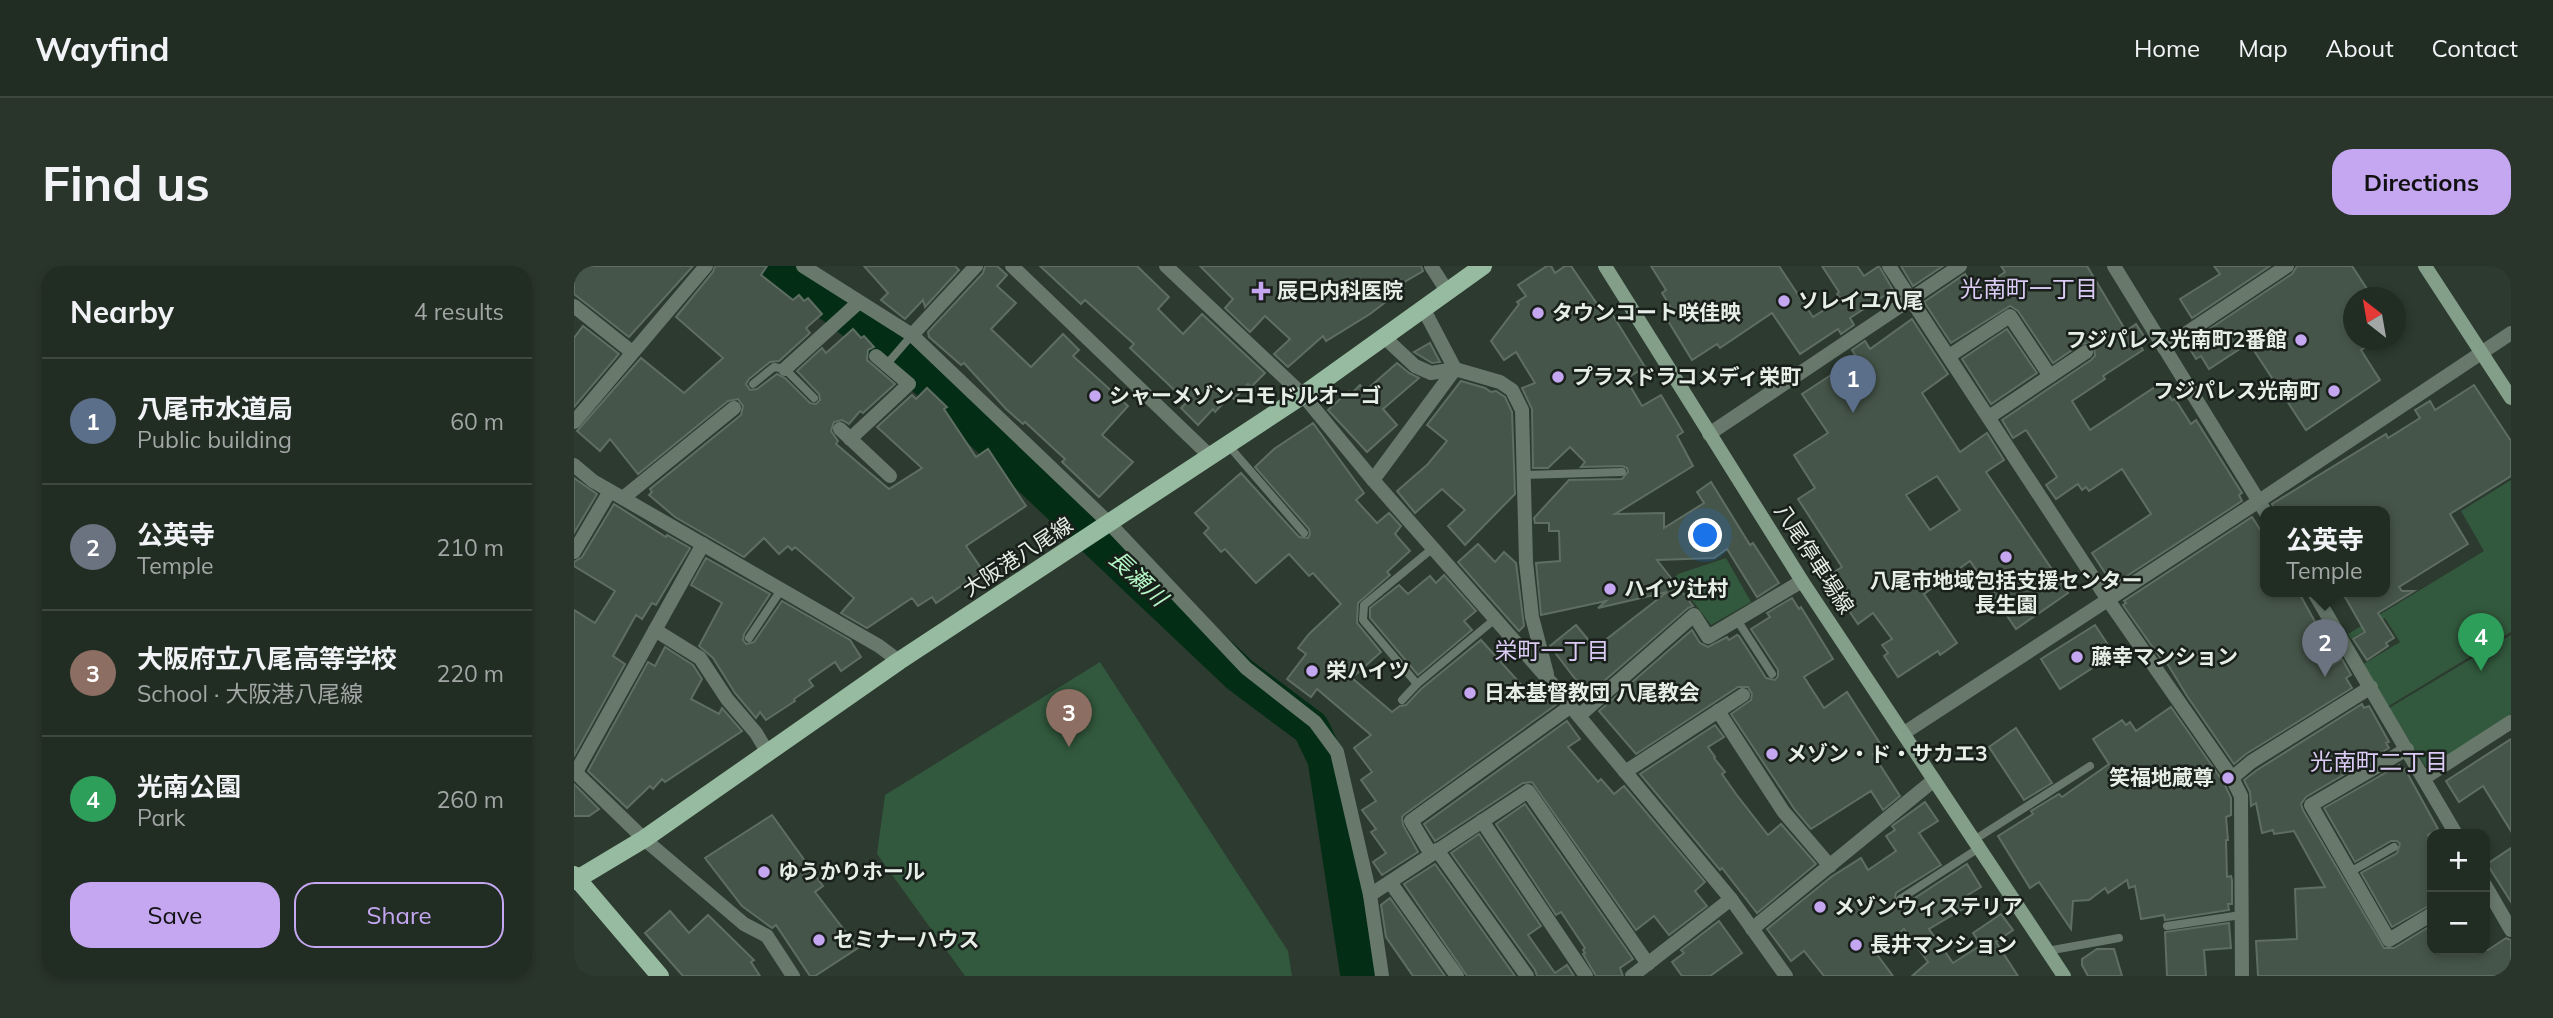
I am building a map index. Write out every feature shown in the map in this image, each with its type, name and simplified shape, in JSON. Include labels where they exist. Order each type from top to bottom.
[{"type":"main road","name":"大阪港八尾線","points":[[575,878],[643,839],[900,661],[1303,395],[1483,266]]},
{"type":"main road","name":"八尾停車場線","points":[[1605,266],[1802,581],[2064,976]]},
{"type":"main road","points":[[2425,266],[2511,398]]},
{"type":"main road","points":[[575,878],[660,976]]},
{"type":"street","points":[[574,422],[706,266]]},
{"type":"street","points":[[803,266],[856,304],[910,337],[1246,668],[1315,722],[1337,752],[1370,895],[1381,970],[1388,976]]},
{"type":"street","points":[[910,337],[976,266]]},
{"type":"street","points":[[1012,266],[1211,457]]},
{"type":"street","points":[[1166,266],[1303,395],[1373,480],[1575,711],[1731,899],[1786,976]]},
{"type":"street","points":[[1431,266],[1447,291]]},
{"type":"street","points":[[1889,266],[2108,600],[2232,778],[2241,796],[2242,976]]},
{"type":"street","points":[[1709,434],[1960,266]]},
{"type":"street","points":[[2114,266],[2261,506]]},
{"type":"street","points":[[2164,348],[2287,266]]},
{"type":"street","points":[[785,369],[856,304]]},
{"type":"street","points":[[574,306],[632,352]]},
{"type":"street","points":[[1423,308],[1455,369]]},
{"type":"street","points":[[1949,356],[2010,316],[2050,376]]},
{"type":"street","points":[[2263,506],[2511,333]]},
{"type":"street","points":[[1384,337],[1415,366],[1431,373],[1455,369],[1500,382],[1512,390],[1522,410],[1526,562],[1532,617],[1548,679]]},
{"type":"street","points":[[1989,417],[2086,352]]},
{"type":"street","points":[[885,359],[909,384],[845,434],[890,476]]},
{"type":"street","points":[[1373,480],[1455,369]]},
{"type":"street","points":[[574,552],[617,495],[734,408]]},
{"type":"street","points":[[574,465],[593,481],[879,646],[900,661]]},
{"type":"street","points":[[1904,733],[2108,600],[2260,508]]},
{"type":"street","points":[[703,544],[575,772],[643,839],[744,924],[766,936],[793,976]]},
{"type":"street","points":[[1527,976],[1411,821],[1575,711],[1694,615],[1708,636],[1802,581]]},
{"type":"street","points":[[2317,597],[2453,829]]},
{"type":"street","points":[[655,630],[700,658],[768,753]]},
{"type":"street","points":[[2232,778],[2251,762],[2371,687]]},
{"type":"street","points":[[1625,772],[1743,695]]},
{"type":"street","points":[[1718,711],[1783,811],[1830,866]]},
{"type":"street","points":[[2424,778],[2511,722]]},
{"type":"street","points":[[2407,749],[2311,805],[2389,940],[2427,917]]},
{"type":"street","points":[[1752,929],[1934,780]]},
{"type":"street","points":[[1370,895],[1528,791],[1648,964]]},
{"type":"street","points":[[1482,821],[1586,976]]},
{"type":"street","points":[[1390,882],[1457,976]]},
{"type":"street","points":[[2489,892],[2511,930]]},
{"type":"street","points":[[1632,976],[1731,899]]},
{"type":"lane","points":[[885,359],[910,337]]},
{"type":"lane","points":[[753,384],[774,367],[785,369],[814,398]]},
{"type":"lane","points":[[1228,445],[1304,533]]},
{"type":"lane","points":[[1524,475],[1622,472]]},
{"type":"lane","points":[[1417,684],[1363,620],[1364,605],[1433,548]]},
{"type":"lane","points":[[749,638],[781,590]]},
{"type":"lane","points":[[1402,700],[1417,684],[1495,619]]},
{"type":"lane","points":[[1737,620],[1772,674]]},
{"type":"lane","points":[[1900,899],[2090,765]]},
{"type":"lane","points":[[2350,872],[2394,846]]},
{"type":"lane","points":[[2167,926],[2241,915]]},
{"type":"lane","points":[[2047,951],[2119,938]]},
{"type":"green space","points":[[2511,480],[2511,632],[2387,707],[2362,665],[2400,642],[2385,618],[2351,639],[2348,634],[2484,551],[2461,511]]},
{"type":"green space","points":[[1726,558],[1751,602],[1711,625],[1675,577]]},
{"type":"green space","points":[[2511,635],[2511,717],[2436,768],[2426,767],[2389,708]]},
{"type":"green space","points":[[1100,662],[1288,951],[1292,976],[965,976],[877,854],[885,795]]},
{"type":"building","points":[[574,266],[693,266],[629,337],[574,294]]},
{"type":"building","points":[[715,266],[767,266],[761,275],[793,300],[799,295],[804,301],[808,298],[822,314],[806,328],[810,333],[779,361],[770,362],[749,379],[746,384],[750,390],[757,389],[777,374],[785,378],[810,403],[816,404],[820,400],[819,394],[797,371],[822,348],[826,353],[853,329],[874,347],[868,350],[867,360],[895,384],[863,413],[860,411],[849,424],[842,420],[834,422],[831,431],[838,441],[836,444],[889,489],[922,468],[877,427],[912,395],[916,399],[927,388],[947,407],[944,409],[976,457],[988,449],[1026,506],[966,546],[983,571],[936,603],[932,597],[918,606],[912,598],[867,628],[841,613],[854,598],[795,547],[792,550],[788,546],[779,554],[764,538],[744,557],[675,517],[649,495],[652,492],[650,489],[741,415],[743,406],[738,399],[728,401],[638,474],[610,439],[600,451],[577,431],[641,358],[684,393],[723,358],[676,317]]},
{"type":"building","points":[[864,266],[955,266],[959,270],[925,307],[923,300],[905,319],[881,300],[888,293]]},
{"type":"building","points":[[985,266],[997,266],[1007,275],[997,286],[1016,303],[991,329],[1031,367],[1063,334],[1079,350],[1073,356],[1128,406],[1102,435],[1133,462],[1099,497],[1062,462],[1065,459],[1025,422],[1023,424],[1006,409],[964,363],[961,365],[929,337],[928,332],[983,273]]},
{"type":"building","points":[[1040,266],[1137,266],[1169,297],[1158,309],[1183,334],[1202,314],[1265,373],[1251,387],[1248,384],[1234,399],[1230,396],[1215,412],[1213,409],[1198,425],[1181,408],[1187,402],[1130,348],[1134,344],[1085,300],[1081,304]]},
{"type":"building","points":[[1200,266],[1421,266],[1423,271],[1401,284],[1404,288],[1370,314],[1326,341],[1323,336],[1288,367],[1274,354],[1290,339],[1265,316],[1250,332],[1225,308],[1233,299]]},
{"type":"building","points":[[1551,266],[1555,273],[1565,266],[1571,266],[1606,317],[1612,314],[1645,367],[1626,379],[1642,406],[1661,395],[1683,432],[1677,436],[1693,466],[1615,514],[1664,513],[1664,528],[1704,503],[1697,492],[1711,482],[1750,545],[1753,543],[1779,583],[1757,597],[1727,549],[1714,558],[1657,560],[1693,606],[1580,702],[1571,691],[1579,684],[1550,646],[1576,625],[1595,648],[1667,592],[1598,608],[1606,601],[1541,615],[1536,563],[1560,561],[1559,531],[1549,531],[1549,523],[1535,523],[1534,518],[1569,480],[1622,479],[1628,472],[1627,468],[1622,466],[1581,467],[1585,462],[1570,447],[1548,468],[1533,468],[1532,409],[1522,388],[1535,383],[1516,352],[1504,360],[1491,341],[1519,304],[1517,302],[1526,296],[1518,285]]},
{"type":"building","points":[[1651,266],[1779,266],[1813,317],[1841,299],[1822,266],[1857,266],[1864,276],[1879,266],[1893,290],[1850,318],[1854,325],[1841,334],[1838,329],[1800,354],[1772,313],[1720,348],[1717,344],[1692,360],[1662,311],[1670,306],[1662,293],[1666,290]]},
{"type":"building","points":[[1901,266],[1943,266],[1913,286]]},
{"type":"building","points":[[2001,266],[2087,266],[2126,331],[2136,324],[2147,341],[2140,345],[2143,350],[2103,376],[2105,379],[2072,401],[2090,430],[2161,383],[2191,424],[2196,420],[2242,493],[2239,495],[2242,501],[2113,585],[2092,553],[2151,514],[2122,469],[2089,491],[2086,487],[2082,490],[2078,484],[2056,499],[2046,485],[2057,477],[2026,430],[2013,438],[2002,420],[2091,360],[2095,356],[2094,347],[2090,343],[2081,344],[2053,363],[2018,311],[2010,306],[1951,343],[1924,302],[1965,274],[1977,291],[2005,272]]},
{"type":"building","points":[[2214,266],[2270,266],[2192,318],[2180,299],[2220,274]]},
{"type":"building","points":[[2297,266],[2352,266],[2366,287],[2343,287],[2343,350],[2361,350],[2380,380],[2306,430],[2249,343],[2209,369],[2201,356],[2196,359],[2187,344],[2292,274]]},
{"type":"building","points":[[1912,319],[1948,374],[1922,393],[1960,452],[1987,433],[2004,460],[1986,472],[2068,593],[2016,629],[1970,561],[1924,594],[1957,643],[1940,655],[1938,651],[1898,677],[1884,656],[1888,653],[1882,645],[1892,639],[1873,613],[1858,624],[1826,577],[1842,567],[1798,499],[1815,488],[1794,455],[1828,433],[1802,394],[1857,358],[1852,350],[1865,341],[1870,349]],"holes":[[[1937,476],[1960,510],[1930,530],[1906,495]]]},
{"type":"building","points":[[583,326],[619,354],[574,407],[574,338]]},
{"type":"building","points":[[2007,329],[2037,373],[1991,404],[1962,359]]},
{"type":"building","points":[[1430,343],[1440,362],[1432,363],[1414,352]]},
{"type":"building","points":[[1397,363],[1419,378],[1383,409],[1397,425],[1367,452],[1328,410],[1360,385],[1365,391]]},
{"type":"building","points":[[1461,381],[1491,392],[1496,391],[1505,397],[1512,412],[1515,494],[1465,545],[1448,526],[1465,510],[1442,489],[1415,513],[1397,491],[1428,464],[1447,441],[1427,425]]},
{"type":"building","points":[[2474,385],[2511,441],[2511,476],[2450,514],[2468,544],[2399,587],[2402,591],[2414,591],[2378,613],[2394,638],[2386,643],[2388,646],[2367,660],[2353,639],[2365,632],[2345,597],[2390,597],[2390,506],[2272,504],[2386,434],[2388,438],[2420,418],[2415,410],[2430,401],[2435,410]]},
{"type":"building","points":[[1313,423],[1364,493],[1356,500],[1377,523],[1389,513],[1401,526],[1395,534],[1410,551],[1387,572],[1390,575],[1358,603],[1357,623],[1381,652],[1352,678],[1392,712],[1406,705],[1421,689],[1481,640],[1526,690],[1536,682],[1555,705],[1557,704],[1405,814],[1402,817],[1403,825],[1418,852],[1382,875],[1373,862],[1386,853],[1371,832],[1376,829],[1362,810],[1376,801],[1361,780],[1372,772],[1354,748],[1371,735],[1317,689],[1311,697],[1287,679],[1306,654],[1298,648],[1341,604],[1313,573],[1309,576],[1289,554],[1256,583],[1225,549],[1221,552],[1204,533],[1209,528],[1195,513],[1241,473],[1299,537],[1308,538],[1309,529],[1255,467],[1274,449]]},
{"type":"building","points":[[574,478],[597,494],[574,533]]},
{"type":"building","points":[[614,504],[666,537],[667,535],[690,548],[656,605],[652,603],[642,619],[636,615],[613,656],[625,664],[574,756],[574,610],[595,623],[615,591],[574,566],[574,562],[582,557]]},
{"type":"building","points":[[2252,517],[2260,529],[2260,597],[2301,597],[2318,627],[2305,634],[2326,669],[2342,659],[2351,675],[2346,678],[2352,688],[2234,764],[2165,660],[2163,662],[2123,605],[2126,603],[2124,601]]},
{"type":"building","points":[[1478,544],[1495,562],[1504,552],[1516,563],[1524,626],[1519,631],[1458,562]]},
{"type":"building","points":[[706,558],[770,594],[744,634],[743,640],[746,644],[754,642],[782,601],[850,640],[861,657],[841,671],[835,662],[809,680],[813,686],[794,699],[795,701],[766,720],[760,712],[756,718],[735,693],[713,658],[699,646],[722,603],[691,585]]},
{"type":"building","points":[[1444,575],[1476,611],[1464,621],[1472,630],[1418,675],[1370,618],[1370,608],[1399,585],[1408,594],[1430,576],[1436,583]]},
{"type":"building","points":[[1792,598],[1799,609],[1801,607],[1833,659],[1804,677],[1824,708],[1847,692],[1883,748],[1873,754],[1900,796],[1883,810],[1871,791],[1811,829],[1795,810],[1731,714],[1751,700],[1752,694],[1748,687],[1738,687],[1636,754],[1599,711],[1692,630],[1700,643],[1708,647],[1727,637],[1729,640],[1739,636],[1766,678],[1775,680],[1778,670],[1751,629],[1770,617],[1767,613]]},
{"type":"building","name":"藤幸マンション","points":[[2095,625],[2114,654],[2060,689],[2041,659]]},
{"type":"building","points":[[665,647],[693,665],[702,679],[691,699],[719,714],[722,708],[742,731],[665,782],[662,779],[653,789],[650,786],[627,808],[588,771],[648,662],[655,666]]},
{"type":"building","points":[[2362,704],[2364,708],[2369,706],[2389,742],[2386,743],[2389,748],[2306,797],[2301,804],[2303,810],[2384,948],[2394,948],[2427,928],[2427,955],[2490,955],[2490,949],[2506,938],[2511,940],[2511,976],[2258,976],[2256,941],[2297,939],[2295,889],[2325,887],[2294,831],[2274,834],[2273,830],[2262,833],[2256,803],[2251,806],[2250,792],[2244,780]]},
{"type":"building","points":[[2171,707],[2224,783],[2231,798],[2231,815],[2226,817],[2226,840],[2227,877],[2231,876],[2232,880],[2232,904],[2228,904],[2229,910],[2165,920],[2164,915],[2141,919],[2135,886],[2129,888],[2127,880],[2108,893],[2105,888],[2089,900],[2073,901],[2071,929],[2039,882],[2030,888],[1998,836],[2033,814],[2031,811],[2059,794],[2062,797],[2109,764],[2093,739],[2122,720],[2126,725],[2130,722],[2136,731]]},
{"type":"building","points":[[1567,721],[1580,739],[1568,747],[1598,782],[1601,779],[1614,794],[1624,786],[1705,882],[1695,891],[1707,906],[1669,935],[1654,916],[1636,930],[1532,782],[1523,783],[1435,841],[1424,824]]},
{"type":"building","points":[[1715,725],[1724,737],[1708,747],[1736,794],[1768,835],[1781,824],[1816,864],[1757,913],[1722,868],[1720,870],[1640,774]]},
{"type":"building","points":[[2016,728],[2052,783],[2024,800],[1989,747]]},
{"type":"building","points":[[2511,739],[2511,831],[2483,786],[2459,802],[2446,781]]},
{"type":"building","points":[[2399,765],[2403,771],[2405,769],[2438,829],[2427,829],[2427,907],[2392,927],[2361,873],[2397,853],[2400,844],[2391,841],[2355,862],[2324,808]]},
{"type":"building","points":[[574,784],[599,809],[589,816],[574,816]]},
{"type":"building","points":[[1925,802],[1938,821],[1919,833],[1941,865],[1896,893],[1894,902],[1904,905],[1967,864],[1981,887],[1963,898],[1968,906],[1929,929],[1953,963],[1981,945],[1973,933],[2001,914],[2013,930],[1996,942],[2018,976],[1912,976],[1928,962],[1904,929],[1875,952],[1893,976],[1824,976],[1804,951],[1791,961],[1767,929],[1831,877],[1861,858],[1868,870],[1896,851],[1886,836],[1895,830],[1892,826]]},
{"type":"building","points":[[1525,804],[1633,959],[1620,968],[1623,976],[1596,976],[1583,954],[1585,948],[1561,912],[1556,915],[1496,824]]},
{"type":"building","name":"ゆうかりホール","points":[[772,815],[823,886],[815,892],[858,948],[815,976],[810,976],[776,925],[772,928],[742,906],[705,858]]},
{"type":"building","points":[[1479,834],[1541,926],[1528,935],[1555,973],[1567,965],[1574,976],[1537,976],[1451,853]]},
{"type":"building","points":[[2511,848],[2511,902],[2490,869],[2490,862]]},
{"type":"building","points":[[1435,864],[1515,976],[1467,976],[1404,884]]},
{"type":"building","points":[[1390,898],[1445,976],[1413,976],[1386,937],[1381,905]]},
{"type":"building","points":[[670,911],[689,933],[708,915],[754,960],[751,962],[760,976],[683,976],[645,933]]},
{"type":"building","points":[[1719,921],[1742,953],[1710,976],[1682,976],[1672,962],[1684,953],[1681,950]]},
{"type":"building","points":[[2229,923],[2231,948],[2204,950],[2206,976],[2167,976],[2165,932]]},
{"type":"building","points":[[2097,949],[2114,949],[2122,976],[2088,976],[2082,959]]},
{"type":"waterway","name":"長瀬川","points":[[773,266],[839,309],[927,379],[1240,675],[1311,728],[1326,759],[1359,976]]},
{"type":"place","name":"辰巳内科医院","points":[[1261,291]]},
{"type":"place","name":"ソレイユ八尾","points":[[1784,301]]},
{"type":"place","name":"タウンコート咲佳映","points":[[1538,313]]},
{"type":"place","name":"フジパレス光南町2番館","points":[[2301,340]]},
{"type":"place","name":"プラスドラコメディ栄町","points":[[1558,377]]},
{"type":"place","name":"フジパレス光南町","points":[[2334,391]]},
{"type":"place","name":"シャーメゾンコモドルオーゴ","points":[[1095,396]]},
{"type":"place","name":"八尾市水道局","points":[[1853,413]]},
{"type":"place","name":"八尾市地域包括支援センター 長生園","points":[[2006,557]]},
{"type":"place","name":"ハイツ辻村","points":[[1610,589]]},
{"type":"place","name":"藤幸マンション","points":[[2077,657]]},
{"type":"place","name":"栄ハイツ","points":[[1312,671]]},
{"type":"place","name":"光南公園","points":[[2481,671]]},
{"type":"place","name":"公英寺","points":[[2325,677]]},
{"type":"place","name":"日本基督教団 八尾教会","points":[[1470,693]]},
{"type":"place","name":"大阪府立八尾高等学校","points":[[1069,747]]},
{"type":"place","name":"メゾン・ド・サカエ3","points":[[1772,754]]},
{"type":"place","name":"笑福地蔵尊","points":[[2228,778]]},
{"type":"place","name":"ゆうかりホール","points":[[764,872]]},
{"type":"place","name":"メゾンウィステリア","points":[[1820,907]]},
{"type":"place","name":"セミナーハウス","points":[[819,940]]},
{"type":"place","name":"長井マンション","points":[[1856,945]]},
{"type":"district","name":"光南町一丁目","points":[[2029,289]]},
{"type":"district","name":"栄町一丁目","points":[[1552,651]]},
{"type":"district","name":"光南町二丁目","points":[[2379,762]]}]
